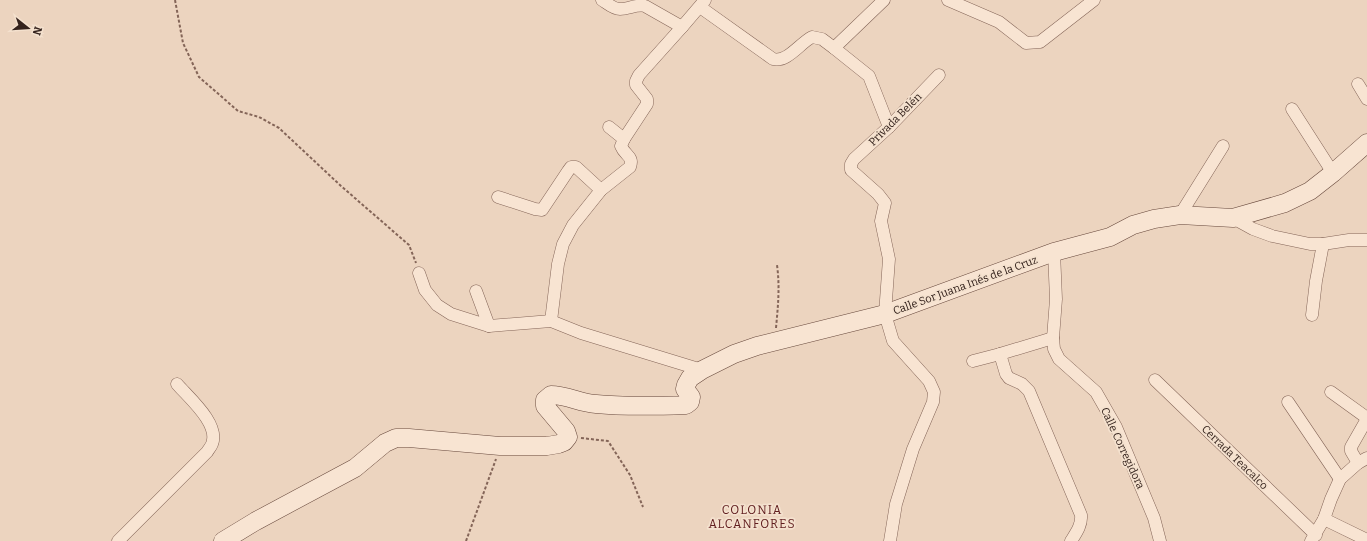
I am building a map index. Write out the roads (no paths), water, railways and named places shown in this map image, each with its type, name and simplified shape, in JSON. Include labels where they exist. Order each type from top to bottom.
[{"type":"street","points":[[602,0],[618,9],[639,5],[646,6],[682,27]]},
{"type":"street","points":[[948,0],[992,18],[1026,43],[1040,42],[1094,0]]},
{"type":"street","points":[[834,48],[879,2]]},
{"type":"street","points":[[550,321],[558,264],[563,244],[573,225],[601,190],[630,167],[632,162],[631,158],[623,152],[621,146],[647,104],[647,99],[636,85],[636,81],[639,75],[703,3],[772,59],[778,61],[784,59],[806,40],[812,37],[822,39],[869,76],[889,127]]},
{"type":"street","name":"Privada Belén","points":[[885,314],[889,258],[881,221],[885,203],[878,194],[851,170],[851,164],[889,127],[939,74]]},
{"type":"street","points":[[1358,84],[1367,99]]},
{"type":"street","points":[[1292,109],[1334,173]]},
{"type":"street","points":[[609,127],[624,139]]},
{"type":"street","name":"Calle Sor Juana Inés de la Cruz","points":[[223,541],[256,520],[355,468],[385,443],[396,438],[500,446],[547,446],[559,444],[564,442],[568,437],[566,431],[545,406],[545,400],[551,395],[558,395],[594,404],[615,406],[686,405],[690,402],[691,397],[685,389],[690,378],[702,370],[734,354],[757,346],[885,314],[1054,252],[1110,237],[1133,225],[1154,219],[1180,215],[1233,218],[1285,203],[1310,191],[1334,173],[1367,143]]},
{"type":"street","points":[[1180,215],[1223,146]]},
{"type":"street","points":[[498,197],[542,210],[571,167],[576,166],[601,190]]},
{"type":"street","points":[[1233,218],[1272,236],[1310,244],[1323,244],[1349,240],[1367,240]]},
{"type":"street","points":[[1312,315],[1316,281],[1323,244]]},
{"type":"street","name":"Calle Corregidora","points":[[1054,252],[1056,300],[1053,338],[1054,349],[1059,359],[1096,392],[1116,426],[1154,518],[1160,541]]},
{"type":"street","points":[[419,273],[425,290],[437,305],[451,314],[489,326],[550,321],[581,334],[702,370]]},
{"type":"street","points":[[476,291],[489,326]]},
{"type":"street","points":[[885,314],[893,341],[929,381],[934,392],[934,402],[913,449],[896,504],[890,541]]},
{"type":"street","points":[[973,361],[1053,338]]},
{"type":"street","points":[[1000,354],[1006,374],[1009,378],[1022,384],[1029,391],[1082,515],[1080,526],[1071,541]]},
{"type":"street","name":"Cerrada Teacalco","points":[[1155,380],[1313,538]]},
{"type":"street","points":[[118,541],[207,452],[212,444],[213,432],[207,417],[177,384]]},
{"type":"street","points":[[1313,538],[1324,520],[1340,479],[1363,460],[1351,451],[1367,419],[1331,392]]},
{"type":"street","points":[[1288,402],[1340,479]]},
{"type":"street","points":[[1324,520],[1367,540]]},
{"type":"district","name":"COLONIA ALCANFORES","points":[[752,517]]}]
